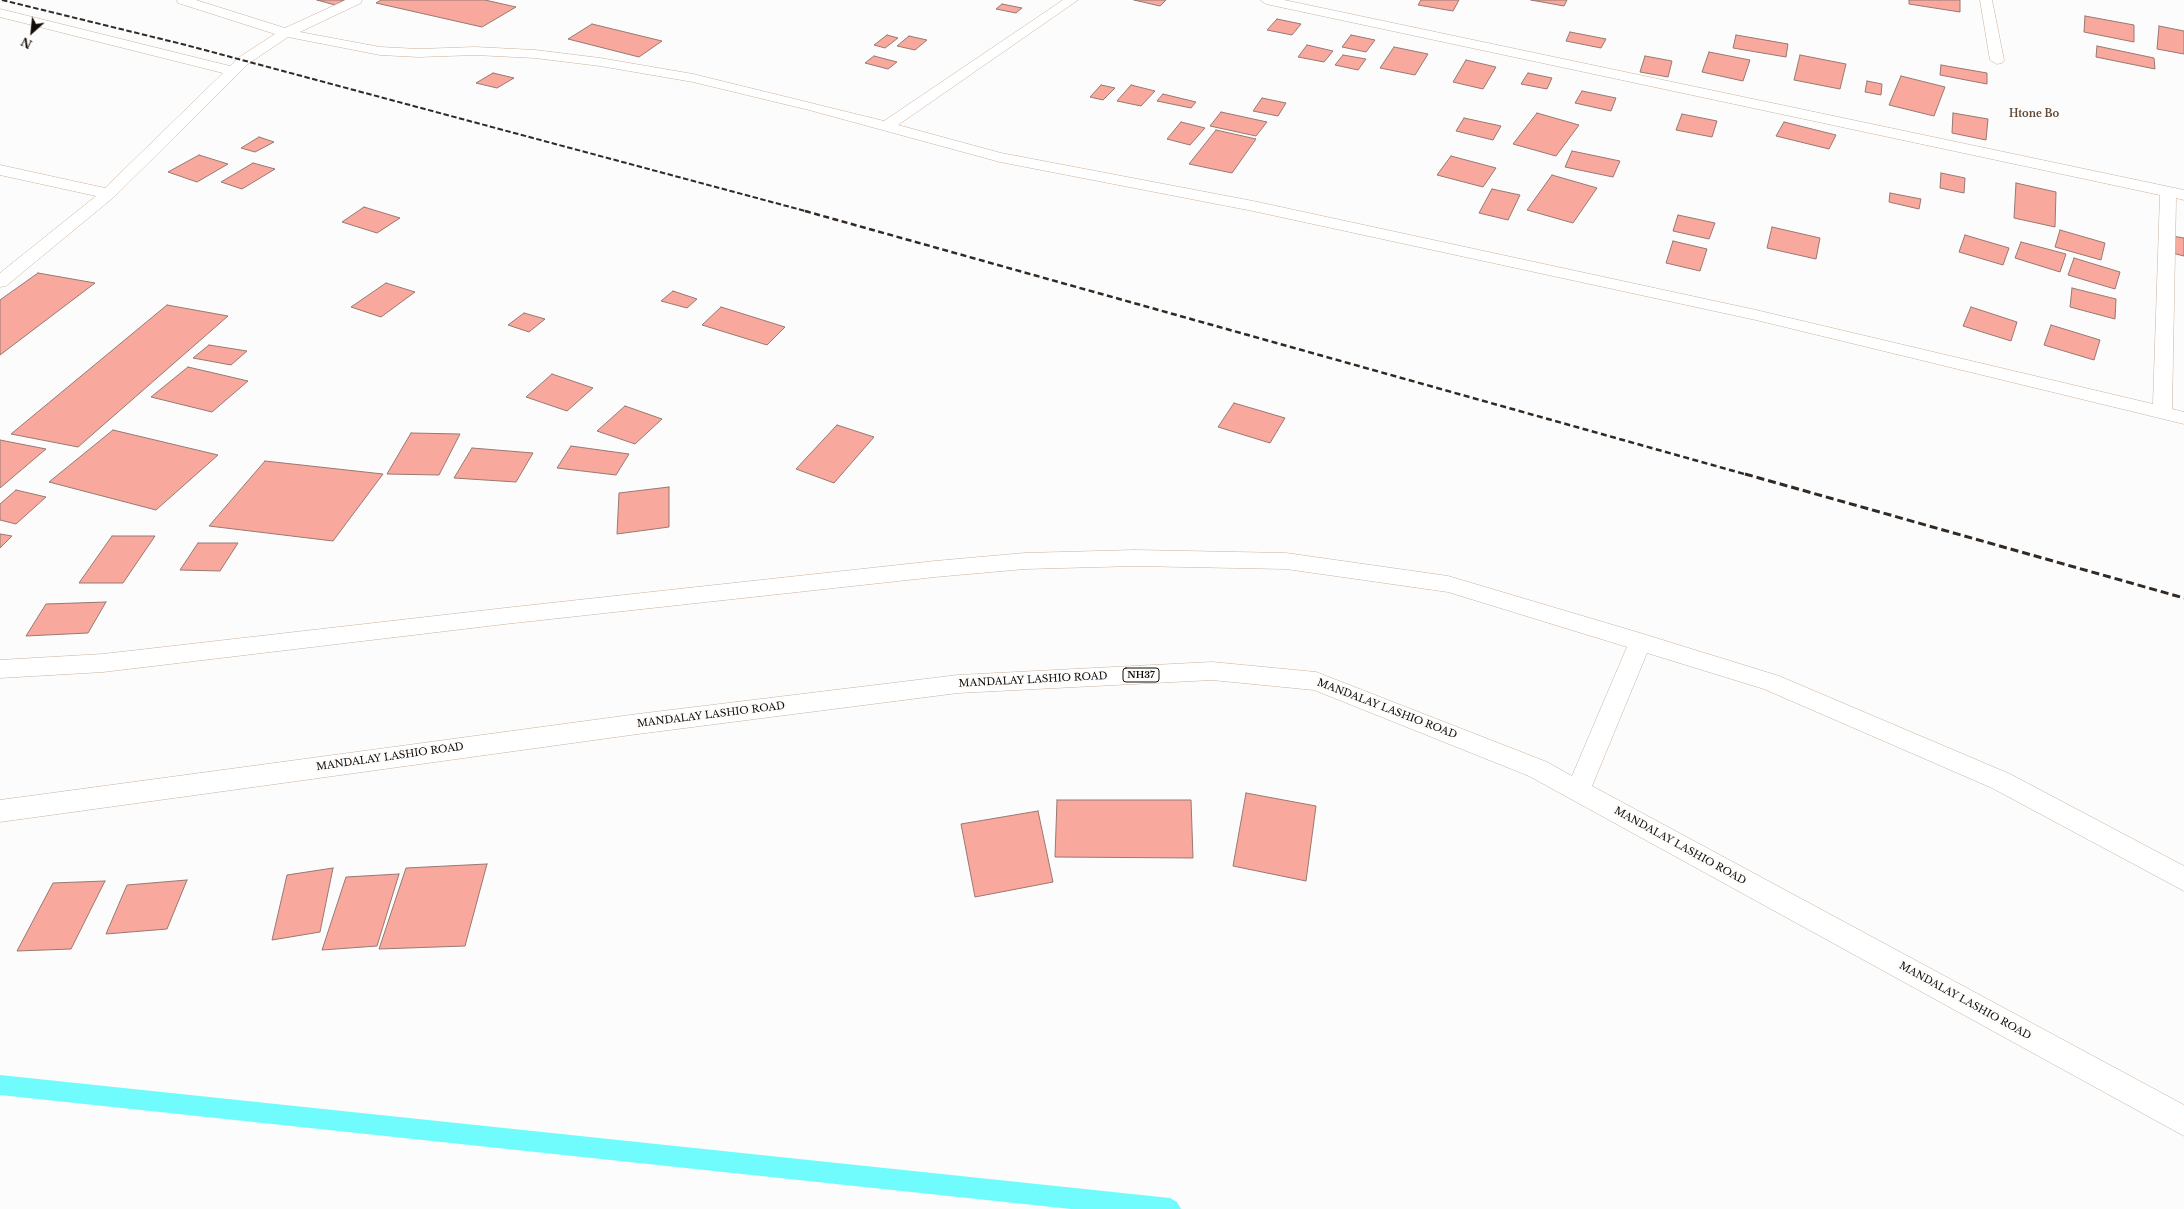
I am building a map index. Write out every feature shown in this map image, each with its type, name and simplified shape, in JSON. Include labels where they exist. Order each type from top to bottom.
[{"type":"main road","points":[[183,0],[286,33],[380,51],[419,53],[498,52],[600,62],[693,78],[813,107],[884,128],[1000,157],[1253,206],[1756,315],[2184,418]]},
{"type":"main road","points":[[227,14],[234,0]]},
{"type":"main road","points":[[0,282],[108,194],[187,117],[231,71],[286,33],[356,0]]},
{"type":"main road","points":[[884,128],[1072,0]]},
{"type":"main road","points":[[1266,0],[1326,5],[2176,193],[2162,412]]},
{"type":"main road","points":[[1986,0],[1997,60]]},
{"type":"main road","points":[[0,13],[231,71]]},
{"type":"main road","points":[[0,170],[108,194]]},
{"type":"main road","points":[[0,669],[103,663],[512,615],[935,569],[1025,561],[1135,558],[1286,561],[1448,584],[1771,682],[2001,781],[2184,880]]},
{"type":"main road","points":[[1578,791],[1640,642]]},
{"type":"main road","name":"MANDALAY LASHIO ROAD","points":[[0,811],[638,724],[958,684],[1212,671],[1316,681],[1538,769],[2184,1121]]},
{"type":"building","points":[[317,0],[344,0],[335,5]]},
{"type":"building","points":[[381,0],[485,0],[516,7],[482,27],[376,3]]},
{"type":"building","points":[[1134,0],[1166,0],[1160,6]]},
{"type":"building","points":[[1421,0],[1459,0],[1453,11],[1418,5]]},
{"type":"building","points":[[1531,0],[1567,0],[1564,6]]},
{"type":"building","points":[[1909,0],[1960,0],[1960,12],[1909,4]]},
{"type":"building","points":[[1002,4],[1022,8],[1016,13],[996,9]]},
{"type":"building","points":[[2085,16],[2134,25],[2134,42],[2084,32]]},
{"type":"building","points":[[1277,19],[1301,24],[1292,35],[1267,30]]},
{"type":"building","points":[[592,24],[662,41],[639,57],[568,39]]},
{"type":"building","points":[[2159,26],[2184,31],[2184,54],[2157,49]]},
{"type":"building","points":[[1570,32],[1606,39],[1601,48],[1566,41]]},
{"type":"building","points":[[887,35],[898,38],[885,48],[874,45]]},
{"type":"building","points":[[1351,35],[1375,40],[1366,52],[1342,47]]},
{"type":"building","points":[[1736,35],[1788,44],[1786,57],[1733,48]]},
{"type":"building","points":[[909,36],[927,40],[915,50],[897,46]]},
{"type":"building","points":[[1307,45],[1333,51],[1324,62],[1298,57]]},
{"type":"building","points":[[2097,46],[2154,58],[2155,69],[2096,57]]},
{"type":"building","points":[[1394,47],[1428,54],[1415,75],[1380,68]]},
{"type":"building","points":[[1709,52],[1750,60],[1743,81],[1702,72]]},
{"type":"building","points":[[1343,55],[1366,59],[1358,70],[1335,65]]},
{"type":"building","points":[[1800,55],[1846,64],[1840,89],[1794,80]]},
{"type":"building","points":[[874,56],[897,62],[888,69],[865,63]]},
{"type":"building","points":[[1645,56],[1672,61],[1668,77],[1640,72]]},
{"type":"building","points":[[1466,60],[1496,67],[1483,89],[1453,82]]},
{"type":"building","points":[[1941,65],[1987,73],[1987,84],[1940,75]]},
{"type":"building","points":[[493,73],[514,78],[497,88],[476,83]]},
{"type":"building","points":[[1528,73],[1552,78],[1547,89],[1521,84]]},
{"type":"building","points":[[1901,76],[1945,87],[1934,116],[1889,105]]},
{"type":"building","points":[[1867,81],[1882,84],[1881,95],[1865,92]]},
{"type":"building","points":[[1101,85],[1115,88],[1103,100],[1090,97]]},
{"type":"building","points":[[1131,85],[1155,91],[1141,106],[1117,101]]},
{"type":"building","points":[[1582,91],[1616,98],[1611,111],[1575,103]]},
{"type":"building","points":[[1163,94],[1196,102],[1191,108],[1157,101]]},
{"type":"building","points":[[1262,98],[1286,103],[1278,116],[1253,111]]},
{"type":"building","points":[[1221,112],[1267,122],[1256,136],[1210,126]]},
{"type":"building","points":[[1537,113],[1579,125],[1556,156],[1513,144]]},
{"type":"building","points":[[1953,113],[1988,119],[1986,140],[1952,133]]},
{"type":"building","points":[[1682,114],[1717,121],[1712,137],[1676,130]]},
{"type":"building","points":[[1464,118],[1501,126],[1493,140],[1456,131]]},
{"type":"building","points":[[1181,122],[1205,128],[1190,145],[1167,139]]},
{"type":"building","points":[[1784,122],[1836,135],[1829,149],[1776,136]]},
{"type":"building","points":[[1216,130],[1256,139],[1232,173],[1189,164]]},
{"type":"building","points":[[259,137],[274,142],[255,152],[241,148]]},
{"type":"building","points":[[1572,151],[1620,161],[1613,177],[1565,167]]},
{"type":"building","points":[[199,155],[228,164],[197,182],[168,172]]},
{"type":"building","points":[[1451,156],[1496,168],[1483,187],[1437,175]]},
{"type":"building","points":[[253,163],[275,169],[242,189],[221,182]]},
{"type":"building","points":[[1941,173],[1965,178],[1964,193],[1940,188]]},
{"type":"building","points":[[1552,175],[1597,188],[1573,223],[1527,210]]},
{"type":"building","points":[[2016,183],[2056,192],[2055,227],[2014,218]]},
{"type":"building","points":[[1492,189],[1520,195],[1508,220],[1479,213]]},
{"type":"building","points":[[1890,193],[1921,199],[1919,209],[1889,202]]},
{"type":"building","points":[[364,207],[400,218],[377,233],[342,222]]},
{"type":"building","points":[[1678,215],[1715,223],[1709,239],[1673,231]]},
{"type":"building","points":[[1772,227],[1820,238],[1816,259],[1767,248]]},
{"type":"building","points":[[2060,230],[2105,243],[2101,260],[2055,247]]},
{"type":"building","points":[[1965,235],[2009,248],[2003,265],[1959,252]]},
{"type":"building","points":[[2172,236],[2184,238],[2184,256],[2172,253]]},
{"type":"building","points":[[1673,241],[1707,249],[1700,271],[1666,263]]},
{"type":"building","points":[[2021,242],[2066,254],[2060,272],[2015,258]]},
{"type":"building","points":[[2074,258],[2120,272],[2115,289],[2068,275]]},
{"type":"building","points":[[38,273],[95,283],[0,355],[0,300]]},
{"type":"building","points":[[386,283],[415,292],[381,317],[351,307]]},
{"type":"building","points":[[2072,288],[2116,299],[2115,319],[2070,307]]},
{"type":"building","points":[[673,291],[697,299],[687,308],[661,301]]},
{"type":"building","points":[[167,305],[228,316],[78,447],[11,434]]},
{"type":"building","points":[[721,307],[785,327],[767,345],[702,325]]},
{"type":"building","points":[[1971,307],[2017,322],[2011,341],[1963,326]]},
{"type":"building","points":[[524,313],[545,319],[529,332],[508,325]]},
{"type":"building","points":[[2051,325],[2100,340],[2094,360],[2044,345]]},
{"type":"building","points":[[209,345],[247,351],[231,365],[193,358]]},
{"type":"building","points":[[188,367],[248,381],[212,412],[151,397]]},
{"type":"building","points":[[552,374],[593,388],[567,411],[526,397]]},
{"type":"building","points":[[1234,403],[1285,418],[1270,443],[1218,427]]},
{"type":"building","points":[[625,406],[662,419],[635,444],[597,431]]},
{"type":"building","points":[[837,425],[874,437],[834,483],[796,469]]},
{"type":"building","points":[[113,430],[218,455],[156,510],[49,482]]},
{"type":"building","points":[[411,433],[460,434],[439,475],[387,474]]},
{"type":"building","points":[[0,440],[46,449],[0,488]]},
{"type":"building","points":[[571,446],[629,454],[616,475],[557,468]]},
{"type":"building","points":[[472,448],[533,453],[516,482],[454,478]]},
{"type":"building","points":[[265,461],[383,474],[333,541],[209,526]]},
{"type":"building","points":[[669,487],[669,527],[617,534],[619,493]]},
{"type":"building","points":[[16,490],[46,497],[16,524],[0,520],[0,504]]},
{"type":"building","points":[[0,534],[12,536],[0,548]]},
{"type":"building","points":[[112,536],[155,536],[123,583],[79,583]]},
{"type":"building","points":[[198,543],[238,543],[220,571],[180,570]]},
{"type":"building","points":[[106,602],[88,633],[26,636],[46,604]]},
{"type":"building","points":[[1246,793],[1316,806],[1306,881],[1233,866]]},
{"type":"building","points":[[1057,800],[1191,800],[1193,858],[1055,857]]},
{"type":"building","points":[[1038,811],[1053,882],[975,897],[961,824]]},
{"type":"building","points":[[487,864],[465,946],[379,949],[406,868]]},
{"type":"building","points":[[333,868],[320,932],[272,940],[287,875]]},
{"type":"building","points":[[399,874],[377,946],[322,950],[346,877]]},
{"type":"building","points":[[187,880],[167,929],[106,934],[127,885]]},
{"type":"building","points":[[105,881],[71,949],[17,951],[53,883]]},
{"type":"waterway","points":[[0,1085],[1170,1209]]},
{"type":"railway","points":[[2,0],[186,45],[809,212]]},
{"type":"railway","points":[[805,211],[1748,475]]},
{"type":"railway","points":[[1745,474],[2184,598]]},
{"type":"district","name":"Htone Bo","points":[[2034,114]]}]
